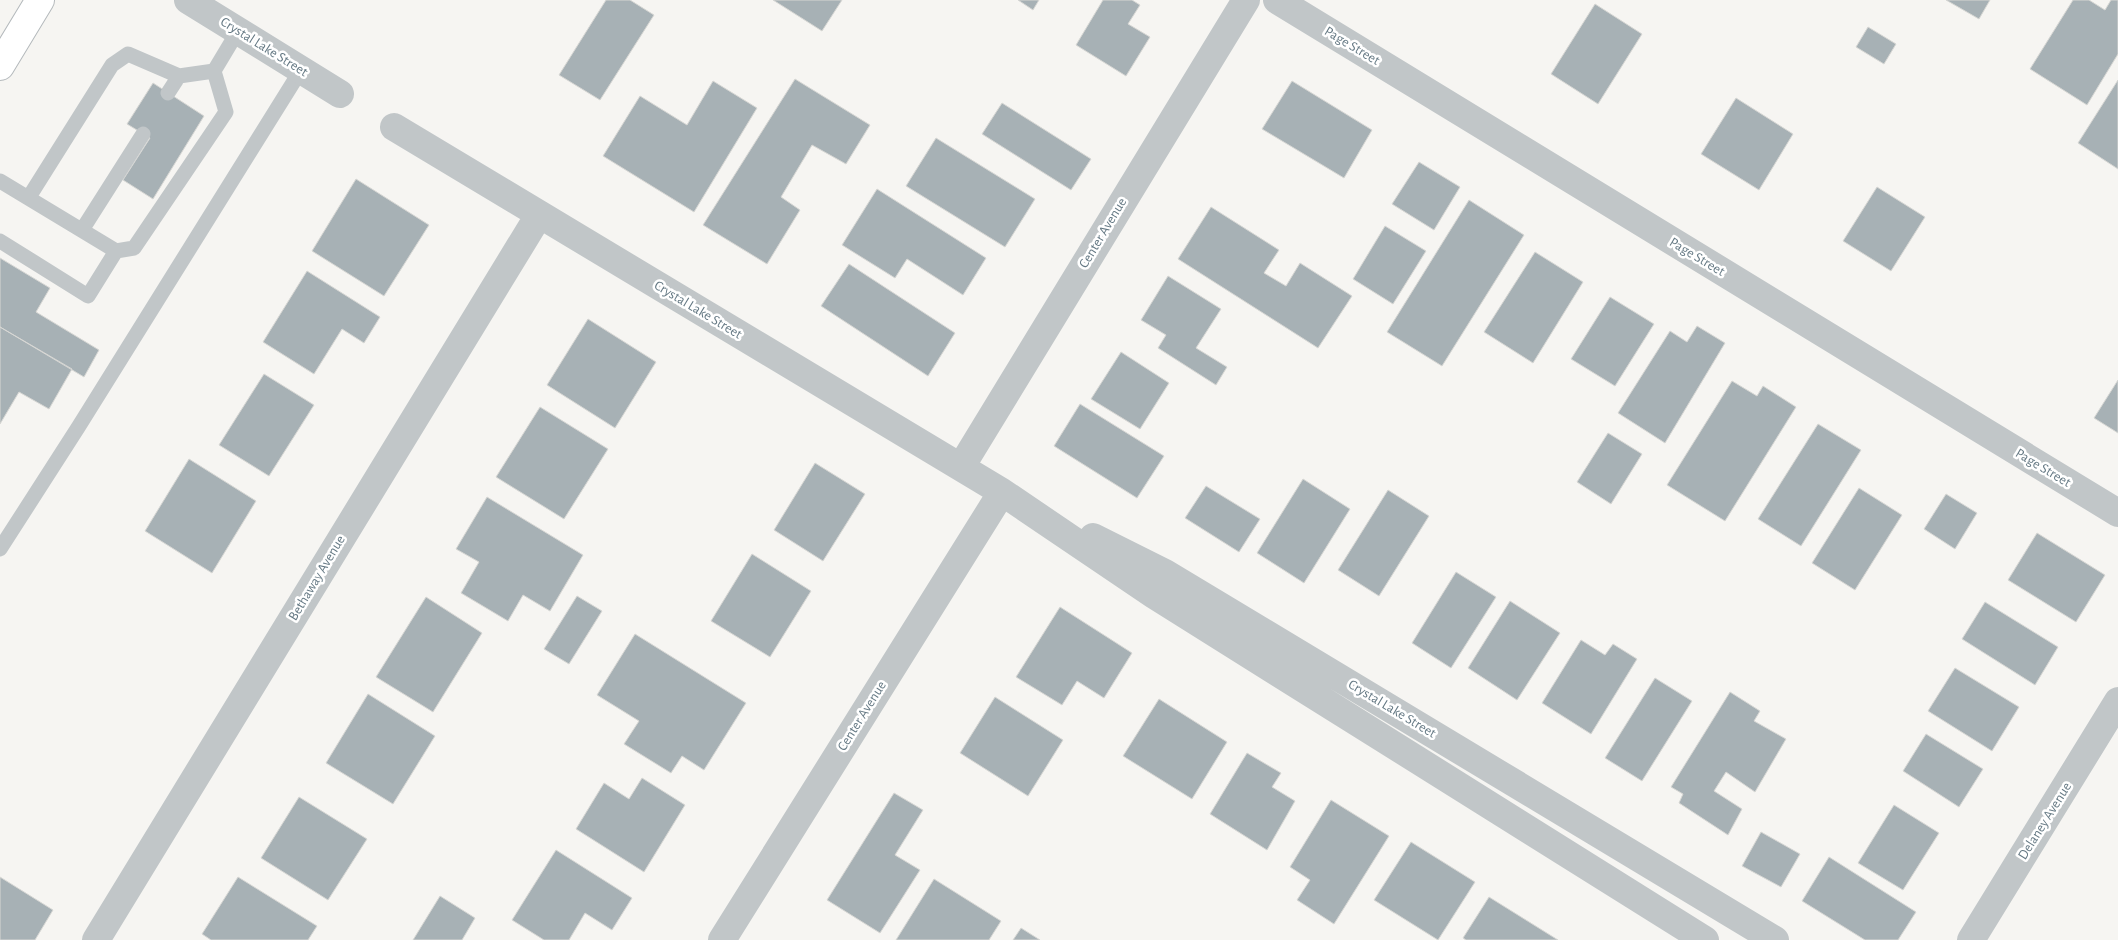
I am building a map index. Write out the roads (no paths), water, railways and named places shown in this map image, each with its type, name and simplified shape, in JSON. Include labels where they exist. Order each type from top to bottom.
[{"type":"main road","points":[[0,66],[40,0]]},
{"type":"street","name":"Crystal Lake Street","points":[[188,0],[340,94]]},
{"type":"street","name":"Center Avenue","points":[[961,467],[1246,0]]},
{"type":"street","name":"Page Street","points":[[1277,0],[2118,514]]},
{"type":"street","name":"Crystal Lake Street","points":[[394,127],[1002,492],[1154,595],[1705,940]]},
{"type":"street","name":"Bethaway Avenue","points":[[96,940],[539,215]]},
{"type":"street","name":"Crystal Lake Street","points":[[1002,492],[1165,573],[1775,940]]},
{"type":"street","name":"Center Avenue","points":[[722,940],[1002,492]]},
{"type":"street","name":"Delaney Avenue","points":[[1971,940],[2118,701]]},
{"type":"lane","points":[[0,181],[116,251],[134,248],[226,112],[214,72],[238,31]]},
{"type":"lane","points":[[29,197],[112,66],[128,54],[179,76],[214,72]]},
{"type":"lane","points":[[0,549],[301,70]]},
{"type":"lane","points":[[168,93],[179,76]]},
{"type":"lane","points":[[82,230],[143,134]]},
{"type":"lane","points":[[0,241],[88,296],[116,251]]}]
